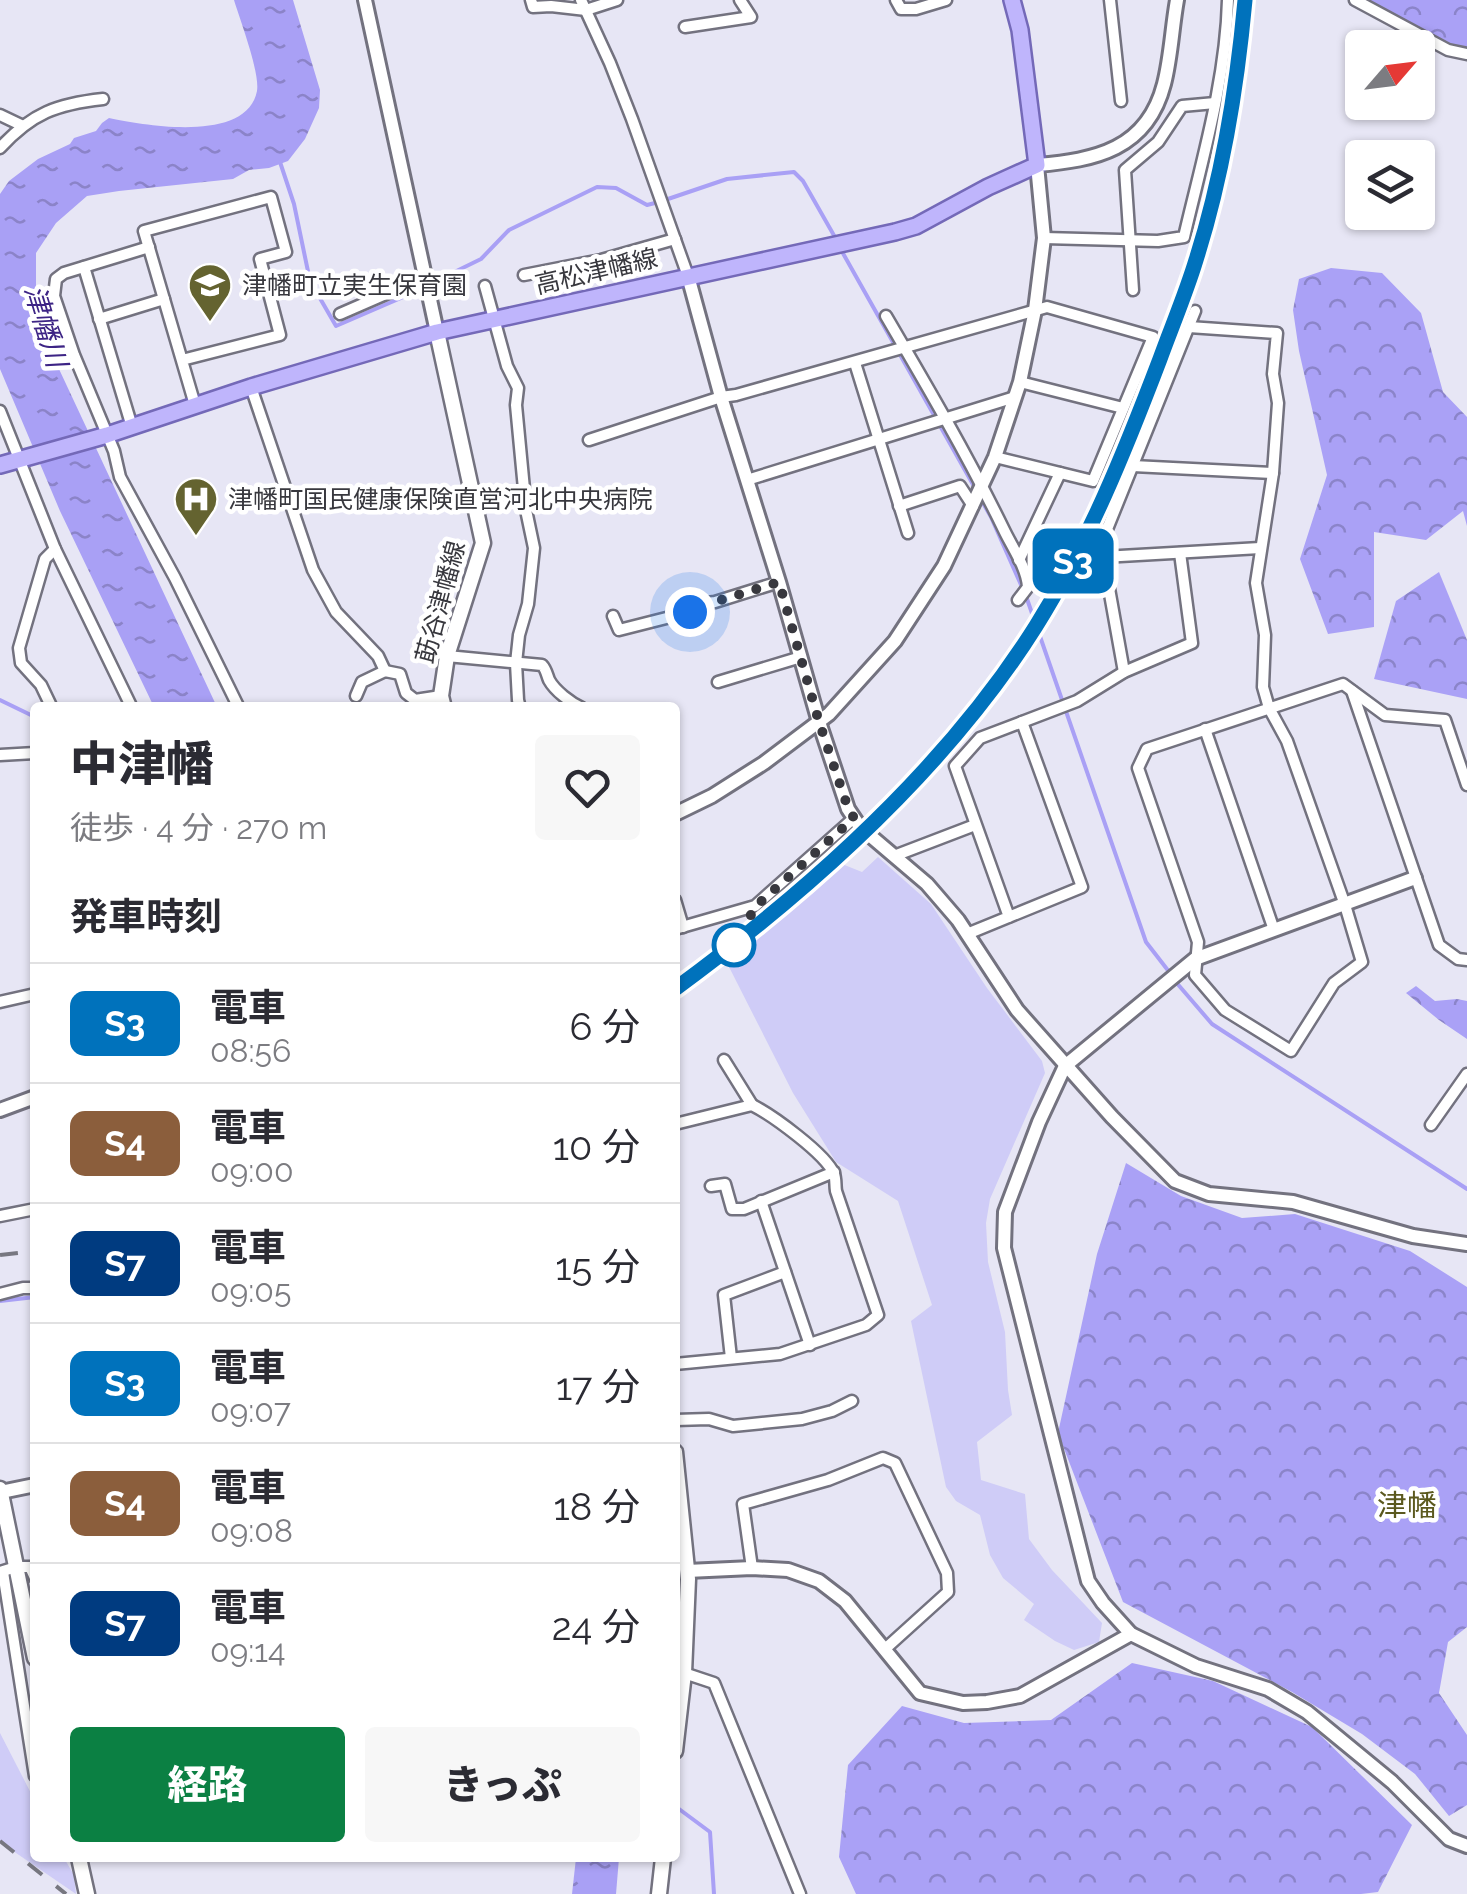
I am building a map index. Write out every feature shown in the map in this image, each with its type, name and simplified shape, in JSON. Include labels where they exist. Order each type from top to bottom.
[{"type":"main road","points":[[1012,0],[1020,30],[1037,164]]},
{"type":"main road","name":"高松津幡線","points":[[0,465],[437,332],[916,226],[1037,164]]},
{"type":"main road","name":"莇谷津幡線","points":[[437,332],[482,543],[446,656],[443,702]]},
{"type":"main road","points":[[0,1490],[6,1570],[30,1643]]},
{"type":"main road","points":[[680,1502],[687,1571],[680,1708]]},
{"type":"main road","points":[[80,1862],[87,1894]]},
{"type":"main road","points":[[658,1894],[662,1862]]},
{"type":"street","points":[[365,0],[437,332]]},
{"type":"street","points":[[530,0],[533,7],[617,0]]},
{"type":"street","points":[[685,28],[751,17],[740,0]]},
{"type":"street","points":[[896,0],[908,10],[946,0]]},
{"type":"street","points":[[1110,0],[1121,100]]},
{"type":"street","points":[[680,812],[764,763],[829,714],[895,641],[944,566],[995,457],[1020,382],[1044,238],[1037,164],[1085,160],[1119,146],[1146,121],[1163,88],[1177,0]]},
{"type":"street","points":[[1044,238],[1158,241],[1184,237],[1216,102],[1228,27],[1228,0]]},
{"type":"street","points":[[1355,0],[1448,50],[1467,54]]},
{"type":"street","points":[[584,5],[616,77],[688,276],[819,722],[848,808],[860,827],[928,884],[967,934],[1017,1010],[1144,1151],[1176,1180],[1210,1194],[1293,1202],[1414,1236],[1467,1244]]},
{"type":"street","points":[[0,148],[21,125],[68,103],[103,99]]},
{"type":"street","points":[[1133,290],[1126,170],[1158,142],[1182,106],[1216,102]]},
{"type":"street","points":[[0,115],[21,125]]},
{"type":"street","points":[[182,360],[280,335],[260,259],[286,252],[271,197],[144,230],[195,405]]},
{"type":"street","points":[[524,275],[600,260],[675,238]]},
{"type":"street","points":[[149,247],[64,272],[56,279],[54,296],[114,451],[120,477],[176,578],[236,702]]},
{"type":"street","points":[[84,267],[132,427]]},
{"type":"street","points":[[340,314],[427,284]]},
{"type":"street","points":[[485,286],[507,366],[518,388],[516,405],[534,548],[516,663],[518,702]]},
{"type":"street","points":[[99,319],[164,299]]},
{"type":"street","points":[[589,440],[722,397],[1047,307],[1152,337],[1093,481],[995,457]]},
{"type":"street","points":[[1124,672],[1101,544],[1196,311]]},
{"type":"street","points":[[886,316],[900,350],[978,496],[1019,560],[1028,579],[1022,595]]},
{"type":"street","points":[[1189,327],[1277,333],[1273,473],[1256,583],[1266,635],[1263,688],[1269,708],[1287,741],[1362,962],[1334,983],[1291,1051],[1226,1010],[1195,975],[1198,942],[1138,768],[1148,749],[1269,708],[1343,684],[1385,715],[1445,720],[1467,786]]},
{"type":"street","points":[[855,363],[908,533]]},
{"type":"street","points":[[1020,382],[1123,408]]},
{"type":"street","points":[[252,387],[314,570],[336,612],[378,656],[386,671]]},
{"type":"street","points":[[747,480],[1016,398]]},
{"type":"street","points":[[0,411],[24,458],[55,548],[129,702]]},
{"type":"street","points":[[1133,466],[1273,473]]},
{"type":"street","points":[[1019,560],[1060,473]]},
{"type":"street","points":[[900,506],[960,486],[978,496]]},
{"type":"street","points":[[49,702],[21,663],[19,648],[46,560],[55,548]]},
{"type":"street","points":[[1103,557],[1260,548]]},
{"type":"street","points":[[1009,917],[956,766],[980,738],[1065,706],[1124,672],[1192,643],[1180,553]]},
{"type":"street","points":[[613,616],[619,630],[690,612],[697,604],[779,582]]},
{"type":"street","points":[[446,656],[542,665],[549,680],[570,702]]},
{"type":"street","points":[[718,682],[800,657]]},
{"type":"street","points":[[356,696],[362,682],[386,671],[400,674],[406,693],[415,700],[443,702]]},
{"type":"street","points":[[1352,690],[1439,944],[1458,959],[1467,960]]},
{"type":"street","points":[[967,934],[1082,887],[1022,722]]},
{"type":"street","points":[[1205,730],[1274,930]]},
{"type":"street","points":[[0,755],[30,753]]},
{"type":"street","points":[[680,928],[756,906],[854,818]]},
{"type":"street","points":[[894,856],[975,825]]},
{"type":"street","points":[[1415,878],[1195,959],[1065,1066],[1005,1212],[1004,1248],[1088,1581],[1103,1604],[1131,1634],[1196,1666],[1268,1689],[1307,1712],[1392,1782],[1449,1839],[1467,1846]]},
{"type":"street","points":[[0,1002],[30,995]]},
{"type":"street","points":[[680,1363],[780,1354],[866,1325],[878,1316],[836,1190],[834,1172],[778,1118],[752,1105],[724,1060]]},
{"type":"street","points":[[1431,1125],[1467,1074]]},
{"type":"street","points":[[0,1110],[30,1099]]},
{"type":"street","points":[[680,1123],[752,1105]]},
{"type":"street","points":[[711,1186],[725,1184],[732,1209],[744,1208],[834,1172]]},
{"type":"street","points":[[761,1202],[810,1345]]},
{"type":"street","points":[[0,1216],[30,1210]]},
{"type":"street","points":[[730,1358],[724,1295],[785,1272]]},
{"type":"street","points":[[0,1294],[30,1288]]},
{"type":"street","points":[[680,1420],[709,1419],[733,1426],[802,1419],[832,1411],[852,1400]]},
{"type":"street","points":[[752,1568],[743,1504],[828,1480],[882,1458],[895,1462],[948,1573],[948,1592],[884,1649]]},
{"type":"street","points":[[0,1490],[30,1486]]},
{"type":"street","points":[[6,1570],[30,1740]]},
{"type":"street","points":[[687,1571],[788,1570],[819,1582],[845,1601],[920,1692],[963,1703],[1020,1696],[1131,1634]]},
{"type":"street","points":[[684,1674],[714,1683],[800,1894]]},
{"type":"shaded area","points":[[878,857],[931,904],[1042,1061],[1045,1073],[990,1199],[986,1223],[988,1262],[1005,1332],[1012,1415],[977,1442],[981,1480],[1025,1494],[1029,1539],[1102,1623],[1099,1642],[1074,1650],[1024,1620],[1034,1604],[1003,1578],[990,1555],[980,1515],[956,1501],[946,1487],[911,1321],[932,1305],[898,1201],[836,1162],[793,1093],[726,961],[837,862],[862,872]]},
{"type":"shaded area","points":[[0,1733],[30,1791],[30,1862],[66,1862],[74,1875],[76,1894],[0,1842]]},
{"type":"green space","points":[[1369,0],[1467,0],[1467,49],[1446,41],[1442,44],[1435,40],[1435,30],[1419,30]]},
{"type":"green space","points":[[1331,268],[1382,273],[1421,313],[1443,392],[1467,417],[1467,526],[1463,511],[1426,540],[1374,532],[1374,627],[1328,634],[1300,559],[1327,475],[1293,310],[1299,279]]},
{"type":"green space","points":[[1439,572],[1467,640],[1467,699],[1374,679],[1396,601]]},
{"type":"green space","points":[[1416,986],[1435,1001],[1467,1001],[1467,1039],[1406,993]]},
{"type":"green space","points":[[1126,1163],[1181,1196],[1242,1218],[1295,1214],[1410,1251],[1467,1287],[1467,1627],[1448,1642],[1439,1693],[1467,1735],[1467,1805],[1449,1816],[1415,1774],[1362,1734],[1123,1602],[1058,1433],[1097,1254]]},
{"type":"green space","points":[[1132,1663],[1213,1681],[1312,1727],[1412,1825],[1378,1892],[856,1894],[839,1857],[848,1765],[902,1706],[964,1723],[1051,1720]]},
{"type":"water","points":[[234,0],[293,0],[320,90],[319,108],[305,139],[288,161],[249,170],[233,179],[87,196],[56,223],[36,253],[36,306],[59,369],[215,702],[152,702],[60,511],[0,369],[0,194],[9,181],[38,159],[70,144],[74,138],[96,131],[109,118],[193,127],[235,118],[249,107],[257,91],[253,59]]},
{"type":"water","points":[[576,1862],[619,1862],[616,1894],[572,1894]]},
{"type":"waterway","points":[[280,162],[294,204],[310,281],[336,326],[424,288]]},
{"type":"waterway","points":[[668,199],[727,179],[794,172],[836,239]]},
{"type":"waterway","points":[[432,283],[481,259],[509,230],[597,187],[616,188],[647,205],[655,203]]},
{"type":"waterway","points":[[840,248],[975,488]]},
{"type":"waterway","points":[[979,496],[1022,587]]},
{"type":"waterway","points":[[1026,596],[1146,942],[1170,973]]},
{"type":"waterway","points":[[0,700],[30,715]]},
{"type":"waterway","points":[[1175,981],[1212,1024],[1467,1189]]},
{"type":"waterway","points":[[0,1301],[30,1298]]},
{"type":"waterway","points":[[680,1810],[710,1832],[714,1894]]},
{"type":"railway","points":[[680,985],[825,868],[917,778],[1000,679],[1055,594],[1120,462],[1192,272],[1228,131],[1245,0]]},
{"type":"railway","points":[[0,1255],[30,1252]]},
{"type":"railway","points":[[0,1841],[66,1894]]},
{"type":"train","name":"S3","points":[[680,985],[734,945],[886,811],[946,746],[1035,628],[1083,543],[1102,500],[1196,263],[1231,117],[1245,0]]},
{"type":"place","name":"津幡町立実生保育園","points":[[210,323]]},
{"type":"place","name":"津幡町国民健康保険直営河北中央病院","points":[[196,537]]},
{"type":"district","name":"津幡","points":[[1407,1506]]},
{"type":"route","points":[[690,612],[697,604],[779,582],[819,722],[854,818],[756,906],[734,945]]},
{"type":"water label","name":"津幡川","points":[[46,326]]}]
